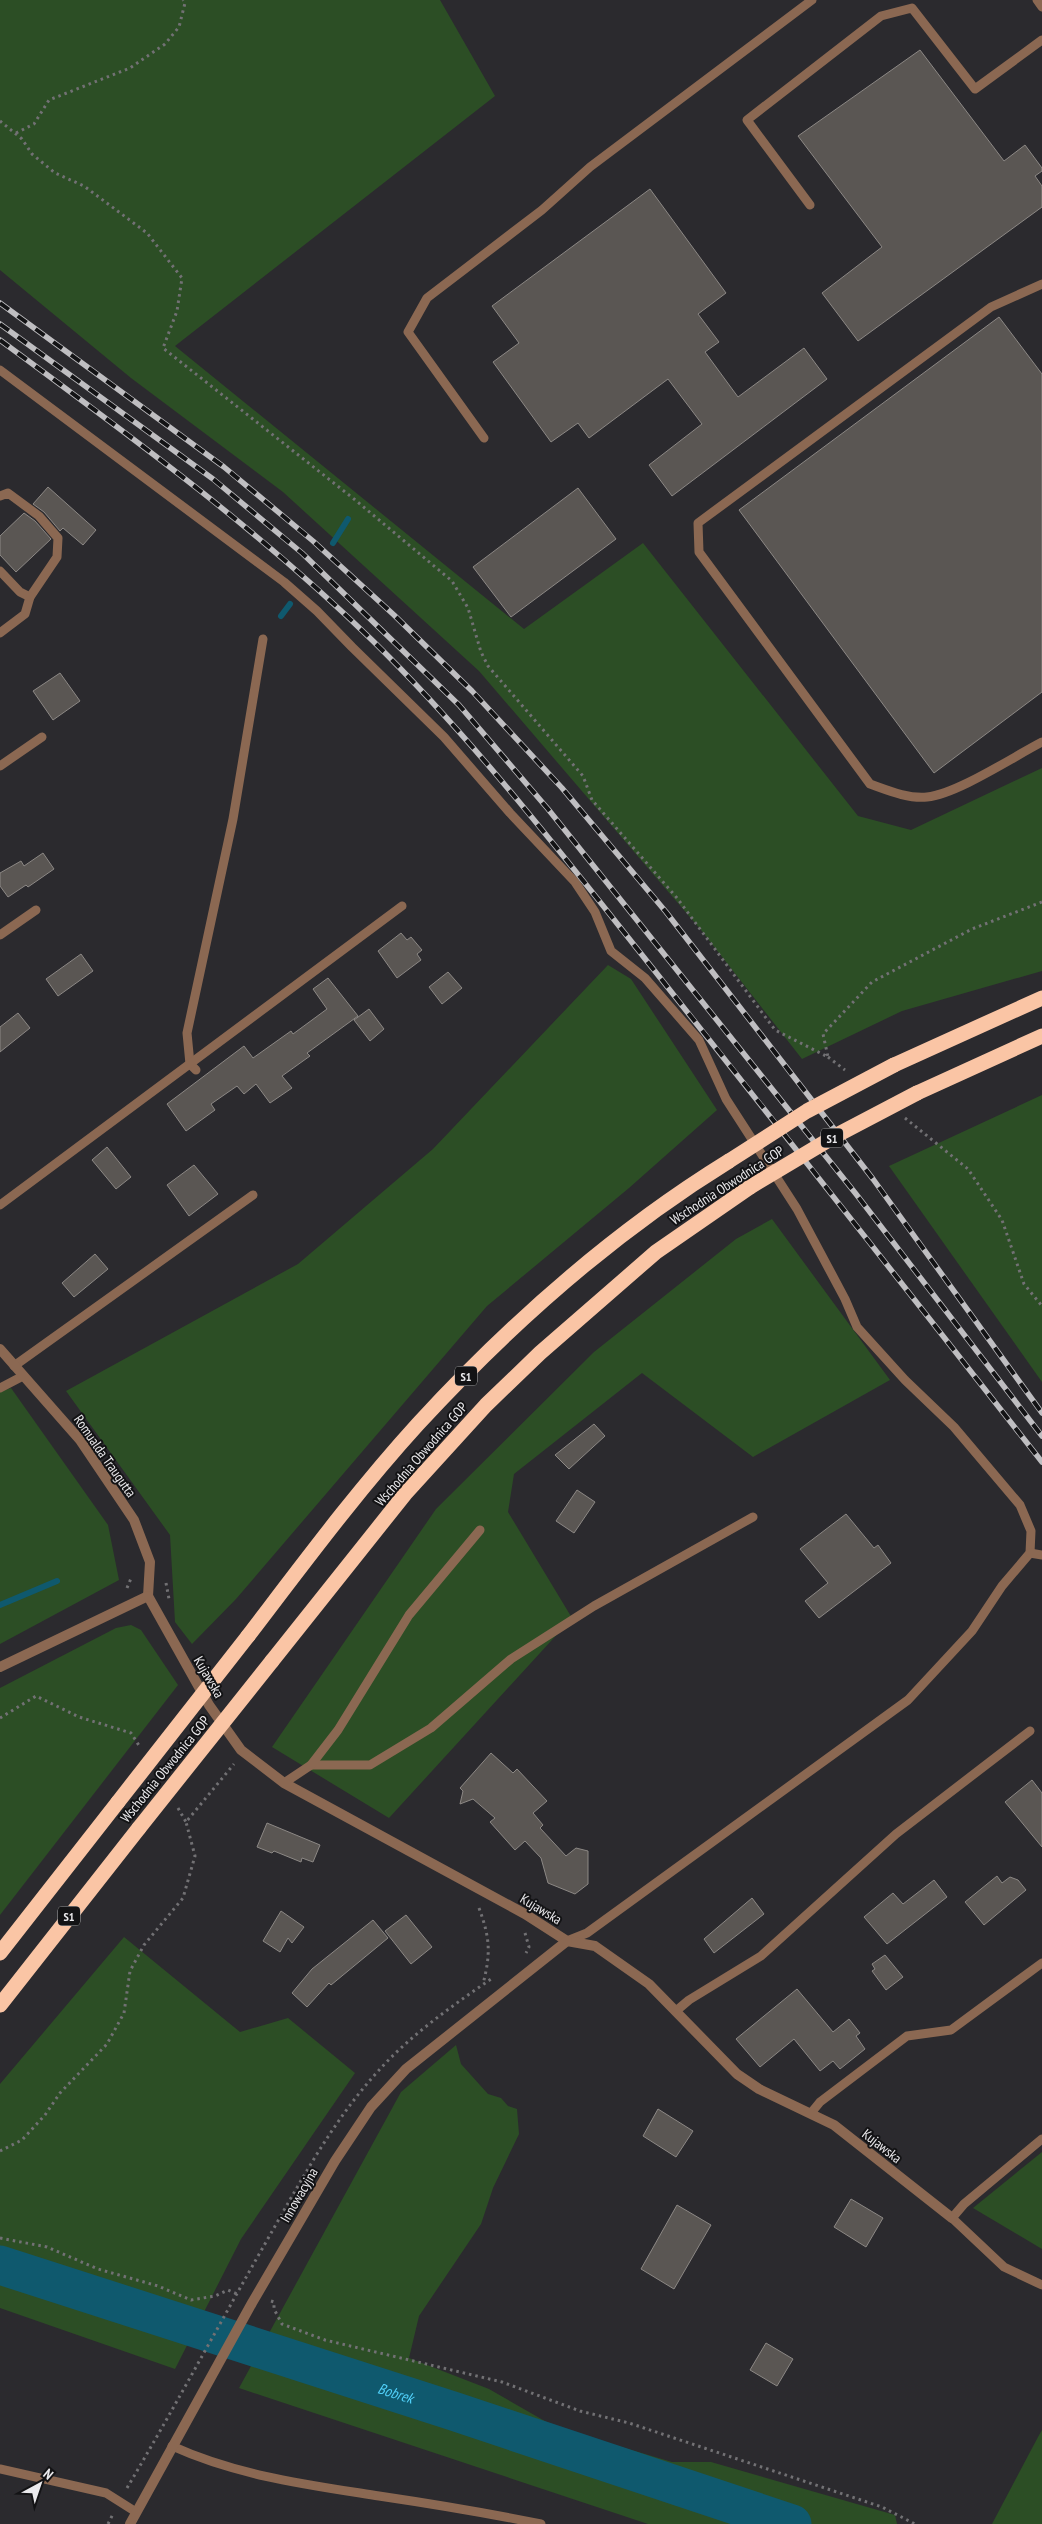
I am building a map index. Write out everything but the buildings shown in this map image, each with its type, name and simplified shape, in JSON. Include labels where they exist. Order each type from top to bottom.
[{"type":"highway","name":"Wschodnia Obwodnica GOP","points":[[0,1953],[365,1485],[419,1423],[524,1317],[640,1221],[684,1188],[729,1160],[807,1112],[894,1065],[1042,998]]},
{"type":"highway","name":"Wschodnia Obwodnica GOP","points":[[0,2005],[405,1494],[486,1404],[540,1353],[656,1252],[750,1187],[837,1135],[916,1093],[1042,1036]]},
{"type":"street","name":"Romualda Traugutta","points":[[0,1349],[80,1440],[134,1520],[150,1562],[148,1596]]},
{"type":"street","points":[[0,1667],[148,1596]]},
{"type":"street","name":"Kujawska","points":[[148,1596],[214,1714],[241,1750],[284,1783],[525,1914],[567,1941],[596,1946],[649,1984],[738,2074],[759,2089],[834,2125],[952,2218]]},
{"type":"street","name":"Innowacyjna","points":[[130,2524],[257,2294],[335,2161],[371,2107],[406,2069],[457,2026],[567,1941]]},
{"type":"lane","points":[[484,438],[408,332],[426,298],[542,210],[590,167],[812,0]]},
{"type":"lane","points":[[810,205],[746,120],[881,16],[912,8],[918,0]]},
{"type":"lane","points":[[1037,0],[1042,7]]},
{"type":"lane","points":[[912,8],[975,88],[1042,40]]},
{"type":"lane","points":[[1042,284],[992,307],[698,523],[699,552],[870,784],[899,794],[926,798],[951,790],[1042,742]]},
{"type":"lane","points":[[0,370],[284,582],[317,610],[352,648],[444,737],[510,813],[575,882],[595,912],[611,952],[645,978],[699,1040],[726,1099],[797,1209],[846,1299],[857,1327],[905,1380],[954,1427],[1020,1505],[1031,1532],[1030,1553],[1002,1586],[972,1631],[908,1700],[588,1933],[567,1941]]},
{"type":"lane","points":[[0,496],[8,493],[39,516],[58,538],[58,557],[30,597],[25,614],[0,633]]},
{"type":"lane","points":[[0,571],[20,592],[30,597]]},
{"type":"lane","points":[[193,1067],[187,1033],[233,820],[263,639]]},
{"type":"lane","points":[[0,766],[42,737]]},
{"type":"lane","points":[[0,1205],[193,1067],[402,906]]},
{"type":"lane","points":[[0,935],[36,910]]},
{"type":"lane","points":[[14,1366],[253,1195]]},
{"type":"lane","points":[[0,1388],[23,1376]]},
{"type":"lane","points":[[310,1765],[370,1765],[431,1728],[511,1659],[594,1606],[753,1516]]},
{"type":"lane","points":[[284,1783],[310,1765],[338,1730],[409,1615],[480,1530]]},
{"type":"lane","points":[[1030,1553],[1042,1555]]},
{"type":"lane","points":[[676,2012],[689,2000],[761,1956],[896,1834],[1030,1731]]},
{"type":"lane","points":[[811,2114],[820,2102],[907,2036],[952,2030],[1042,1963]]},
{"type":"lane","points":[[1042,2139],[964,2204],[952,2218],[1004,2267],[1042,2285]]},
{"type":"lane","points":[[172,2446],[227,2468],[304,2484],[472,2509],[541,2524]]},
{"type":"lane","points":[[0,2469],[106,2493],[136,2512]]},
{"type":"path","points":[[16,133],[34,124],[49,100],[130,68],[165,44],[179,27],[185,3],[183,0]]},
{"type":"path","points":[[0,121],[16,133],[32,154],[55,172],[84,186],[147,232],[182,278],[177,311],[163,348],[354,499],[452,581],[468,608],[481,652],[488,666],[584,776],[592,800],[677,898],[775,1030],[828,1056],[848,1073]]},
{"type":"path","points":[[828,1056],[823,1034],[872,982],[972,929],[1042,902]]},
{"type":"path","points":[[904,1117],[968,1170],[1002,1220],[1024,1284],[1042,1306]]},
{"type":"path","points":[[0,1718],[36,1696],[78,1717],[131,1733],[141,1749]]},
{"type":"path","points":[[186,1822],[236,1762],[241,1750]]},
{"type":"path","points":[[0,2151],[22,2140],[45,2115],[60,2093],[107,2044],[124,2013],[130,1971],[144,1945],[183,1898],[195,1856],[186,1822],[176,1806]]},
{"type":"path","points":[[478,1905],[488,1933],[489,1947],[489,1960],[482,1985]]},
{"type":"path","points":[[0,2238],[47,2247],[98,2269],[158,2286],[191,2300],[215,2296],[228,2290],[236,2294],[257,2294],[274,2302],[274,2309],[282,2324],[325,2340],[502,2382],[580,2411],[629,2423],[882,2507],[915,2524]]},
{"type":"path","points":[[108,2524],[236,2294]]},
{"type":"green space","points":[[0,0],[440,0],[495,96],[175,346],[524,629],[643,543],[858,816],[911,830],[1042,768],[1042,971],[902,1011],[802,1059],[701,930],[479,671],[283,492],[131,378],[0,270]]},
{"type":"green space","points":[[608,965],[631,979],[717,1110],[629,1188],[487,1306],[236,1599],[192,1644],[175,1622],[170,1535],[66,1391],[298,1264],[433,1149]]},
{"type":"green space","points":[[1042,1095],[1042,1382],[889,1166]]},
{"type":"green space","points":[[772,1219],[890,1380],[753,1457],[642,1373],[514,1474],[508,1512],[572,1618],[389,1818],[272,1747],[436,1509],[594,1352],[736,1239]]},
{"type":"green space","points":[[11,1388],[108,1525],[119,1580],[0,1644],[0,1392]]},
{"type":"green space","points":[[131,1625],[141,1630],[178,1685],[0,1915],[0,1688],[116,1628]]},
{"type":"green space","points":[[124,1937],[240,2032],[288,2018],[355,2073],[241,2239],[175,2369],[0,2308],[0,2084]]},
{"type":"green space","points":[[456,2045],[461,2064],[488,2094],[501,2098],[508,2106],[517,2109],[519,2134],[493,2188],[481,2224],[419,2316],[409,2358],[489,2389],[557,2428],[672,2462],[711,2462],[895,2515],[897,2524],[648,2524],[239,2388],[401,2092]]},
{"type":"green space","points":[[1042,2152],[1042,2249],[973,2208]]},
{"type":"green space","points":[[1042,2430],[1042,2524],[992,2524],[1038,2437]]},
{"type":"waterway","points":[[333,543],[348,519]]},
{"type":"waterway","points":[[281,616],[290,604]]},
{"type":"waterway","points":[[0,1605],[57,1581]]},
{"type":"waterway","name":"Bobrek","points":[[0,2265],[453,2411],[792,2524]]},
{"type":"railway","points":[[0,303],[224,467],[313,541],[394,615],[472,691],[562,788],[666,912],[873,1179],[1042,1413]]},
{"type":"railway","points":[[0,324],[213,479],[302,553],[459,705],[548,809],[856,1194],[1042,1436]]},
{"type":"railway","points":[[0,340],[192,484],[329,600],[411,679],[448,719],[553,843],[1042,1462]]}]
